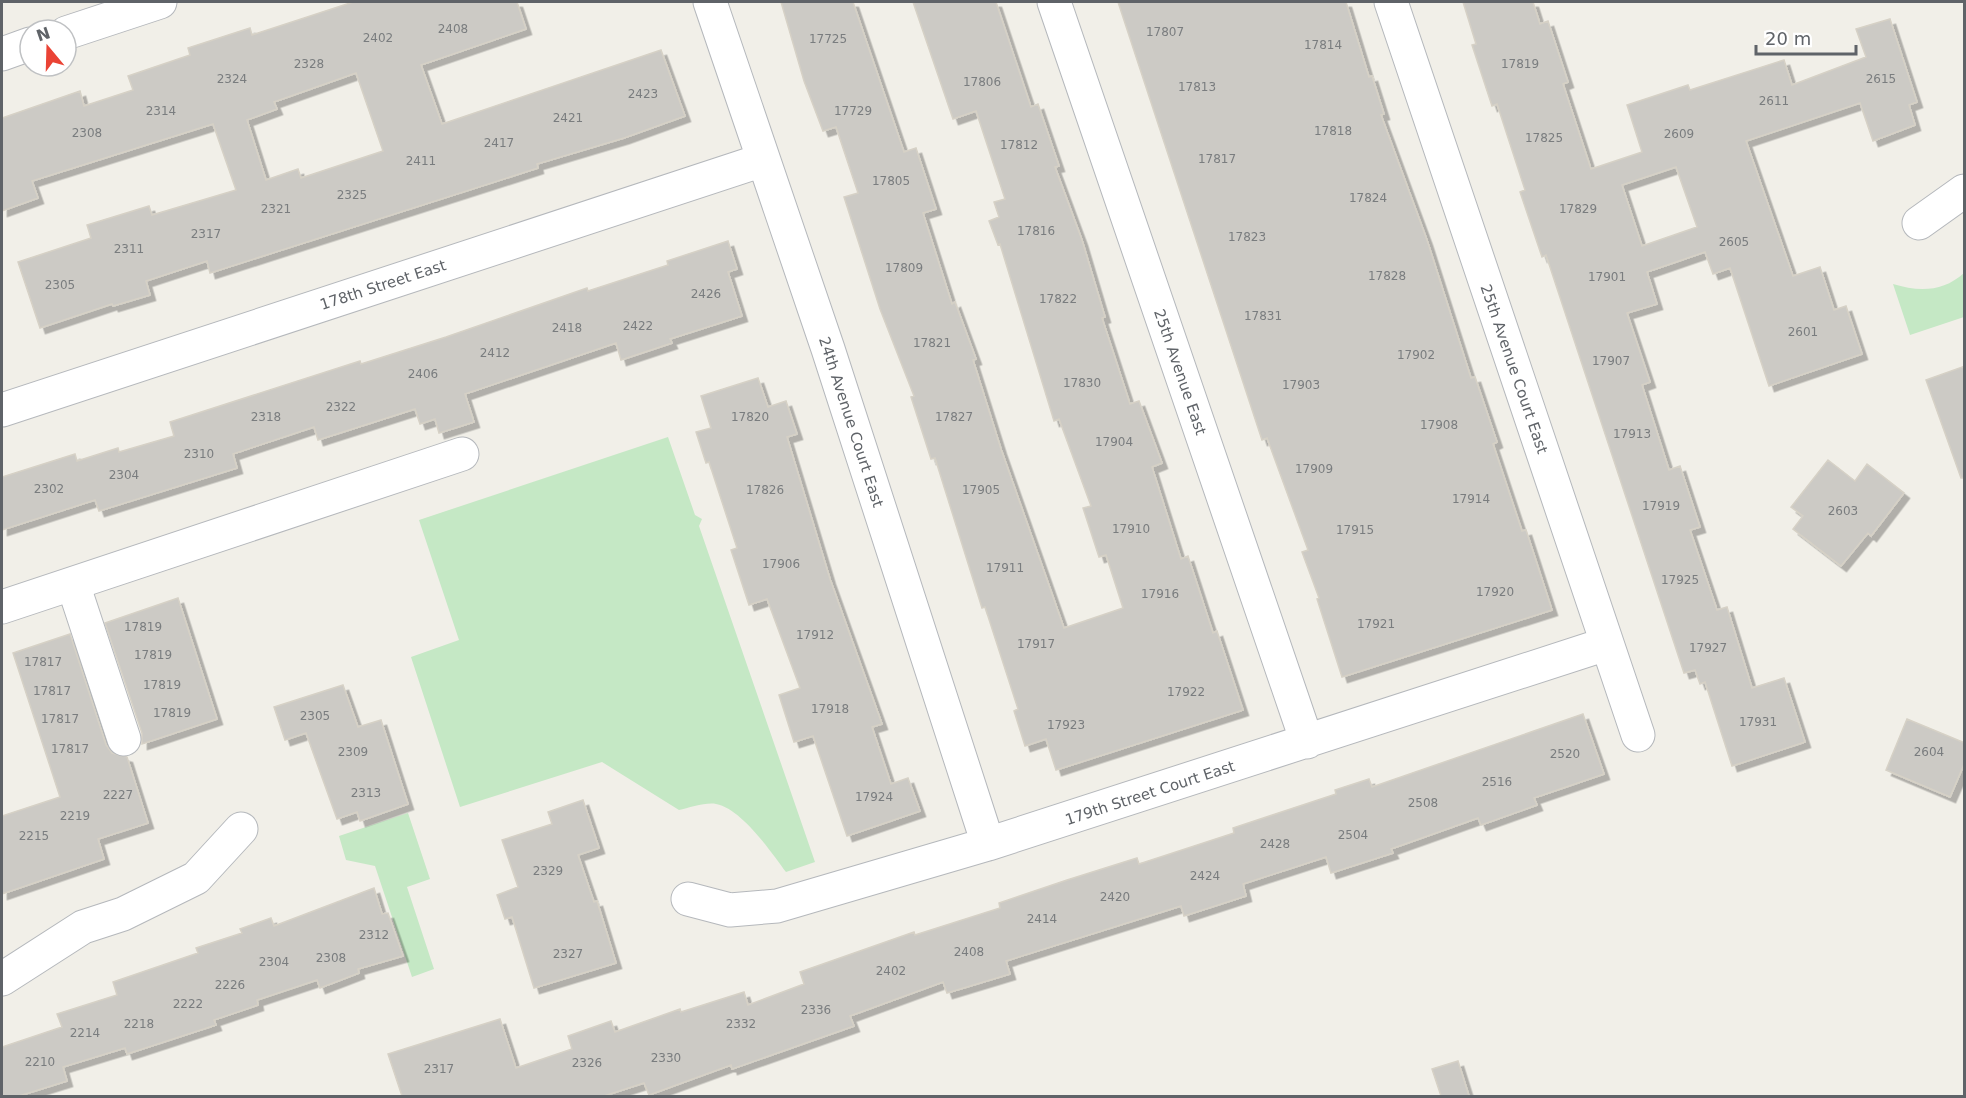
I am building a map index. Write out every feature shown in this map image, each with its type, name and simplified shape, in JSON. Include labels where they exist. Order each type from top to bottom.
[{"type":"street","points":[[78,29],[160,2]]},
{"type":"street","name":"24th Avenue Court East","points":[[710,2],[988,844]]},
{"type":"street","name":"25th Avenue East","points":[[1054,2],[1307,742]]},
{"type":"street","name":"25th Avenue Court East","points":[[1390,2],[1638,735]]},
{"type":"street","points":[[2,54],[18,48]]},
{"type":"street","name":"178th Street East","points":[[4,401],[764,160]]},
{"type":"street","points":[[1919,223],[1965,191]]},
{"type":"street","points":[[2,607],[462,454]]},
{"type":"street","points":[[73,584],[124,739]]},
{"type":"street","name":"179th Street Court East","points":[[688,899],[730,910],[777,906],[988,844],[1606,644]]},
{"type":"street","points":[[2,979],[83,927],[123,914],[196,878],[241,829]]},
{"type":"green space","points":[[1964,273],[1964,317],[1910,335],[1893,284],[1930,289],[1948,284]]},
{"type":"green space","points":[[668,437],[695,515],[702,519],[699,526],[815,862],[786,872],[746,822],[726,808],[716,804],[707,804],[679,810],[602,762],[460,807],[411,657],[459,640],[419,520]]},
{"type":"green space","points":[[408,813],[430,879],[407,887],[434,969],[412,977],[375,866],[346,860],[339,836]]},
{"type":"building","points":[[353,2],[517,2],[526,29],[421,65],[442,124],[661,50],[685,116],[624,138],[537,164],[538,168],[210,273],[207,261],[146,281],[150,295],[113,306],[112,304],[40,328],[18,262],[91,238],[87,225],[149,206],[152,215],[236,190],[213,124],[32,181],[38,198],[2,211],[2,118],[80,91],[84,106],[133,90],[128,76],[190,55],[188,48],[250,28],[252,35]],"holes":[[[356,73],[383,151],[301,178],[298,169],[266,180],[247,120],[277,109],[274,102]]]},
{"type":"building","points":[[781,2],[853,2],[904,152],[916,148],[936,209],[923,213],[952,304],[955,302],[976,359],[973,360],[1001,449],[1064,628],[1123,608],[1106,555],[1099,557],[1083,508],[1091,506],[1059,419],[1054,421],[1000,244],[998,245],[989,221],[999,217],[994,202],[1005,199],[976,111],[953,119],[913,2],[996,2],[1031,107],[1038,104],[1059,166],[1055,167],[1082,240],[1105,317],[1102,318],[1130,404],[1139,401],[1162,463],[1152,467],[1181,559],[1188,556],[1213,633],[1217,631],[1243,710],[1056,770],[1046,739],[1025,746],[1014,711],[1018,709],[985,607],[982,608],[935,458],[931,459],[911,397],[914,396],[880,309],[844,197],[858,193],[836,127],[823,131],[804,81]]},
{"type":"building","points":[[1118,2],[1346,2],[1369,77],[1372,76],[1384,114],[1381,115],[1427,240],[1471,378],[1475,377],[1497,442],[1493,444],[1522,531],[1526,530],[1552,610],[1342,677],[1317,599],[1319,598],[1302,552],[1308,550],[1267,438],[1262,440]]},
{"type":"building","points":[[1463,2],[1533,2],[1540,24],[1548,21],[1568,82],[1563,84],[1591,169],[1642,152],[1627,105],[1688,85],[1690,90],[1784,60],[1792,85],[1866,57],[1856,29],[1890,19],[1917,102],[1909,105],[1915,125],[1873,141],[1860,103],[1746,141],[1793,276],[1820,267],[1834,310],[1846,306],[1862,354],[1769,386],[1730,268],[1713,274],[1705,252],[1647,272],[1657,304],[1627,313],[1650,382],[1642,385],[1669,470],[1680,466],[1700,527],[1690,530],[1717,610],[1727,607],[1752,688],[1784,678],[1805,742],[1732,766],[1705,682],[1700,684],[1695,670],[1684,673],[1546,255],[1542,257],[1520,192],[1525,190],[1497,104],[1492,106],[1472,45],[1476,44]],"holes":[[[1676,167],[1697,227],[1642,246],[1622,185]]]},
{"type":"building","points":[[728,241],[737,269],[728,272],[742,316],[670,339],[672,343],[621,360],[616,343],[465,394],[474,422],[439,433],[435,419],[420,424],[415,409],[318,440],[314,427],[233,454],[237,468],[99,511],[95,500],[2,530],[2,477],[75,454],[77,461],[118,448],[119,452],[174,436],[170,422],[360,361],[361,364],[446,337],[587,288],[588,291],[668,265],[667,261]]},
{"type":"building","points":[[1965,366],[1965,478],[1961,478],[1926,380]]},
{"type":"building","points":[[758,378],[768,407],[786,401],[797,434],[787,437],[830,579],[882,724],[872,727],[891,784],[908,778],[920,811],[847,836],[813,736],[794,742],[779,695],[800,688],[767,599],[749,605],[731,550],[737,548],[709,462],[706,463],[696,432],[711,428],[701,396]]},
{"type":"building","points":[[1828,460],[1855,481],[1867,464],[1904,493],[1871,536],[1868,533],[1841,566],[1793,529],[1803,516],[1791,507]]},
{"type":"building","points":[[178,598],[217,719],[142,744],[142,733],[105,623]]},
{"type":"building","points":[[70,634],[106,745],[112,753],[127,757],[148,823],[98,839],[104,859],[2,894],[2,816],[60,797],[13,653]]},
{"type":"building","points":[[343,685],[358,727],[381,720],[408,804],[360,821],[357,812],[337,819],[306,733],[285,740],[274,707]]},
{"type":"building","points":[[1583,714],[1604,774],[1534,798],[1537,805],[1481,825],[1478,818],[1391,849],[1393,853],[1331,873],[1326,857],[1243,884],[1246,896],[1184,916],[1181,906],[1006,961],[1010,974],[947,993],[943,982],[850,1016],[854,1026],[732,1069],[731,1065],[649,1095],[644,1083],[604,1096],[402,1096],[388,1054],[500,1019],[516,1068],[572,1049],[568,1036],[611,1021],[615,1032],[680,1009],[681,1012],[744,992],[748,1005],[804,984],[800,972],[914,932],[915,935],[1000,908],[999,903],[1137,858],[1139,864],[1234,833],[1233,828],[1336,794],[1335,790],[1369,779],[1372,787]]},
{"type":"building","points":[[1907,719],[1965,743],[1965,762],[1950,797],[1886,770]]},
{"type":"building","points":[[583,800],[599,848],[578,855],[594,902],[597,901],[616,963],[534,988],[512,917],[505,919],[497,895],[518,887],[502,840],[552,824],[548,812]]},
{"type":"building","points":[[374,888],[382,914],[388,913],[403,956],[358,969],[359,973],[320,988],[317,980],[257,1000],[258,1005],[214,1020],[216,1025],[127,1054],[125,1048],[63,1067],[67,1081],[19,1096],[2,1096],[2,1047],[62,1027],[57,1014],[117,995],[113,982],[198,953],[196,948],[242,933],[240,929],[271,918],[274,926]]},
{"type":"building","points":[[1458,1061],[1469,1096],[1441,1096],[1432,1069]]}]
